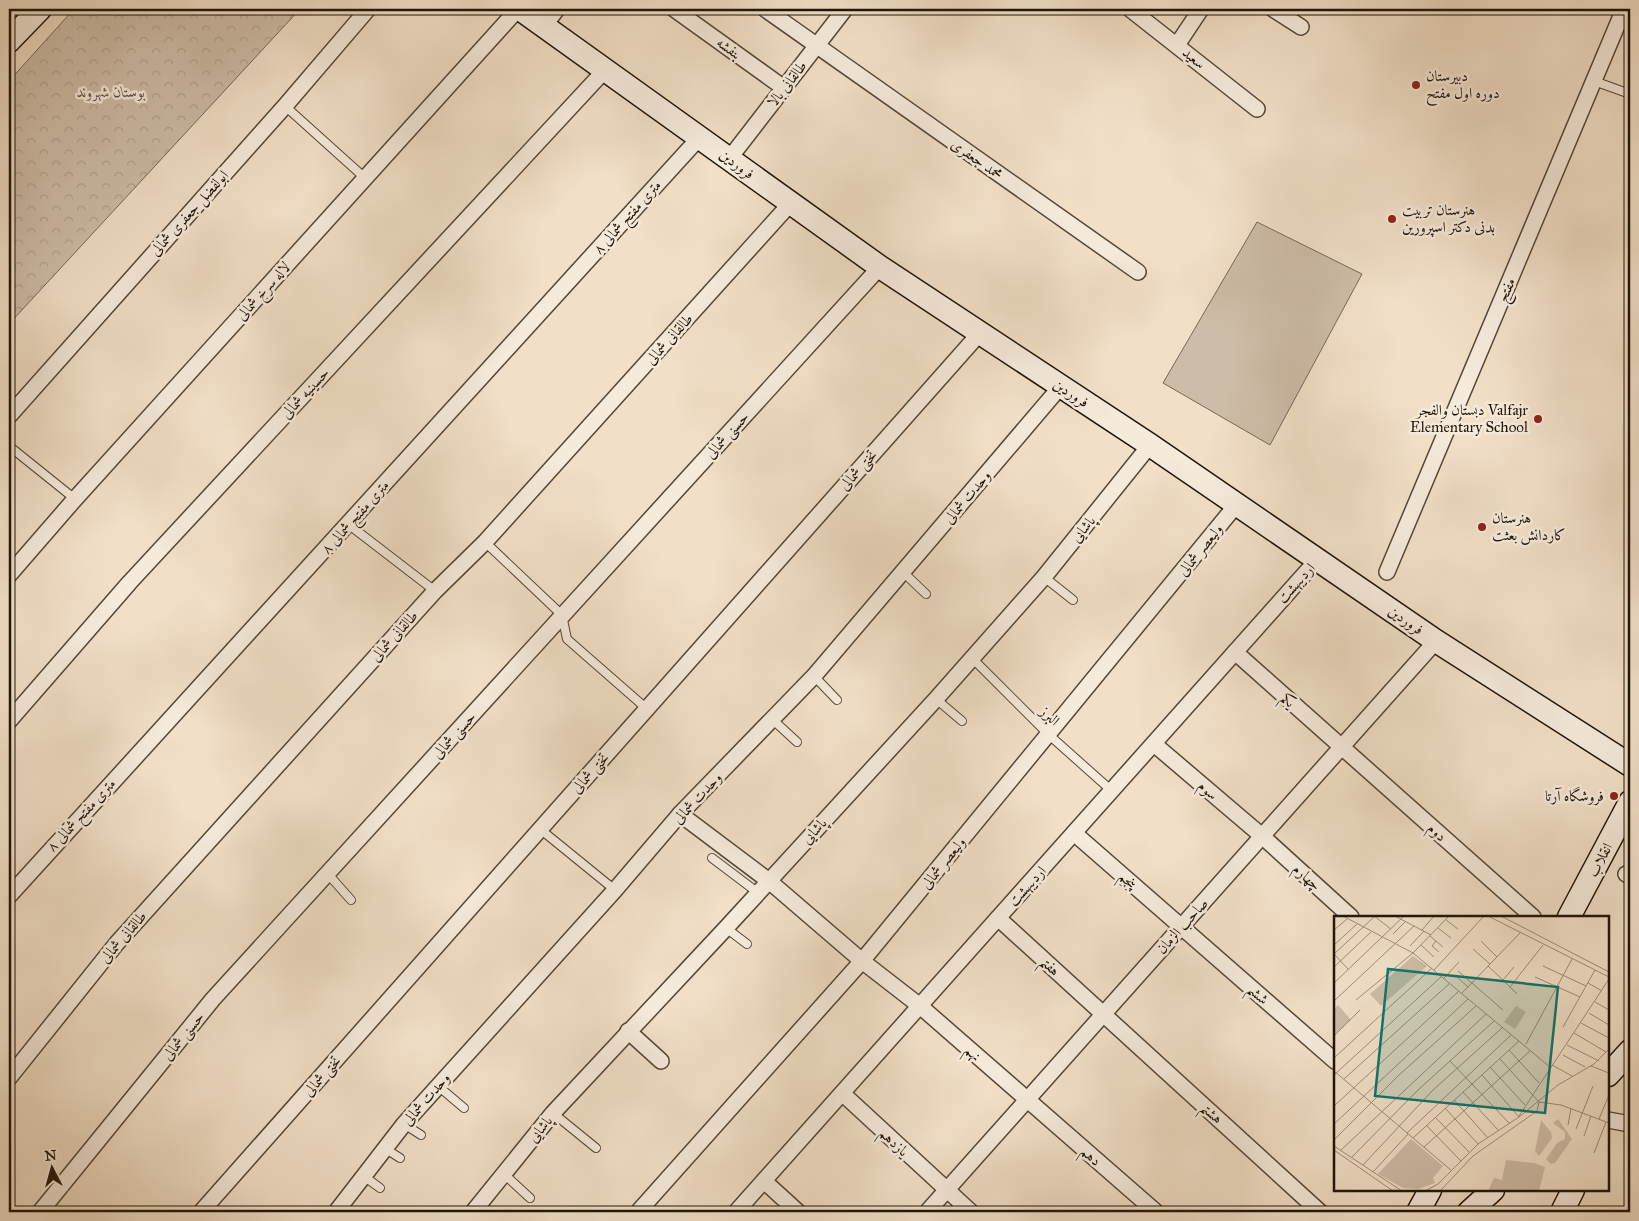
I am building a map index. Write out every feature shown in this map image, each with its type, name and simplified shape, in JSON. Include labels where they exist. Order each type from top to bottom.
[{"type":"street","points":[[9,41],[40,9]]},
{"type":"street","name":"ابولفضل جعفری شمالی","points":[[9,416],[285,106],[368,9]]},
{"type":"street","name":"فروردین","points":[[519,9],[551,17],[606,70],[880,267],[1150,445],[1436,641],[1630,765]]},
{"type":"street","name":"لاله سرخ شمالی","points":[[9,575],[74,499],[519,9]]},
{"type":"street","name":"بنفشه","points":[[674,9],[784,88]]},
{"type":"street","name":"محمد جعفری","points":[[765,9],[1138,272]]},
{"type":"street","name":"طالقانی بالا","points":[[729,159],[845,9]]},
{"type":"street","name":"سعید","points":[[1130,9],[1257,109]]},
{"type":"street","points":[[1177,45],[1201,9]]},
{"type":"street","points":[[1273,9],[1301,27]]},
{"type":"street","name":"مفتح","points":[[1387,572],[1624,9]]},
{"type":"street","name":"حسینیه شمالی","points":[[9,721],[130,582],[606,70]]},
{"type":"street","name":"۸ متری مفتح شمالی","points":[[9,896],[700,136]]},
{"type":"street","name":"طالقانی شمالی","points":[[9,1078],[117,943],[435,591],[485,542],[790,204]]},
{"type":"street","name":"حسنی شمالی","points":[[40,1212],[213,999],[880,267]]},
{"type":"street","name":"تختی شمالی","points":[[201,1212],[979,334]]},
{"type":"street","name":"وحدت شمالی","points":[[343,1210],[404,1124],[615,890],[680,814],[814,676],[1061,386]]},
{"type":"street","name":"پاشایی","points":[[478,1210],[553,1113],[726,928],[936,698],[1044,577],[1150,445]]},
{"type":"street","name":"ولیعصر شمالی","points":[[638,1212],[862,961],[1237,504]]},
{"type":"street","name":"اردیبهشت","points":[[736,1212],[1318,560]]},
{"type":"street","name":"صاحب الزمان","points":[[927,1212],[1436,641]]},
{"type":"street","name":"یکم","points":[[1235,652],[1342,747]]},
{"type":"street","name":"سوم","points":[[1154,744],[1262,836]]},
{"type":"street","name":"دوم","points":[[1342,747],[1532,916]]},
{"type":"street","name":"انقلاب","points":[[1570,916],[1630,802]]},
{"type":"street","name":"نهم","points":[[680,814],[769,880],[862,961],[920,1006],[1026,1100]]},
{"type":"street","name":"پنجم","points":[[1074,833],[1181,927]]},
{"type":"street","name":"چهارم","points":[[1262,836],[1350,916]]},
{"type":"street","name":"هفتم","points":[[998,918],[1103,1014]]},
{"type":"street","name":"ششم","points":[[1181,927],[1334,1060]]},
{"type":"street","name":"هشتم","points":[[1103,1014],[1320,1212]]},
{"type":"street","points":[[628,1031],[661,1061]]},
{"type":"street","points":[[1609,1074],[1630,1050]]},
{"type":"street","name":"یازدهم","points":[[842,1093],[971,1212]]},
{"type":"street","name":"دهم","points":[[1026,1100],[1156,1212]]},
{"type":"street","points":[[1609,1120],[1630,1124]]},
{"type":"street","points":[[764,1181],[798,1212]]},
{"type":"street","points":[[1418,1212],[1429,1191]]},
{"type":"street","points":[[1470,1212],[1492,1191]]},
{"type":"street","points":[[1562,1212],[1572,1191]]},
{"type":"lane","points":[[1594,81],[1630,94]]},
{"type":"lane","points":[[285,106],[365,178]]},
{"type":"lane","points":[[9,446],[74,499]]},
{"type":"lane","points":[[348,524],[435,591]]},
{"type":"lane","points":[[485,542],[562,615],[567,639],[647,709]]},
{"type":"lane","points":[[903,572],[926,594]]},
{"type":"lane","points":[[1044,577],[1073,600]]},
{"type":"lane","name":"البرز","points":[[971,658],[1048,734],[1112,791]]},
{"type":"lane","points":[[814,676],[837,700]]},
{"type":"lane","points":[[936,698],[962,721]]},
{"type":"lane","points":[[772,719],[797,742]]},
{"type":"lane","points":[[540,830],[615,890]]},
{"type":"lane","points":[[712,858],[757,892]]},
{"type":"lane","points":[[328,874],[351,900]]},
{"type":"lane","points":[[726,928],[747,944]]},
{"type":"lane","points":[[438,1086],[464,1108]]},
{"type":"lane","points":[[553,1113],[596,1148]]},
{"type":"lane","points":[[404,1124],[421,1135]]},
{"type":"lane","points":[[386,1148],[400,1158]]},
{"type":"lane","points":[[504,1174],[530,1198]]},
{"type":"lane","points":[[365,1177],[380,1188]]},
{"type":"green space","name":"بوستان شهروند","points":[[74,9],[300,9],[9,324],[9,81]]},
{"type":"green space","points":[[1257,222],[1362,274],[1270,445],[1163,383]]},
{"type":"place","name":"دبیرستان دوره اول مفتح","points":[[1416,85]]},
{"type":"place","name":"هنرستان تربیت بدنی دکتر اسپرورین","points":[[1392,219]]},
{"type":"place","name":"دبستان والفجر Valfajr Elementary School","points":[[1538,419]]},
{"type":"place","name":"هنرستان کاردانش بعثت","points":[[1482,527]]},
{"type":"place","name":"فروشگاه آرتا","points":[[1614,796]]}]
